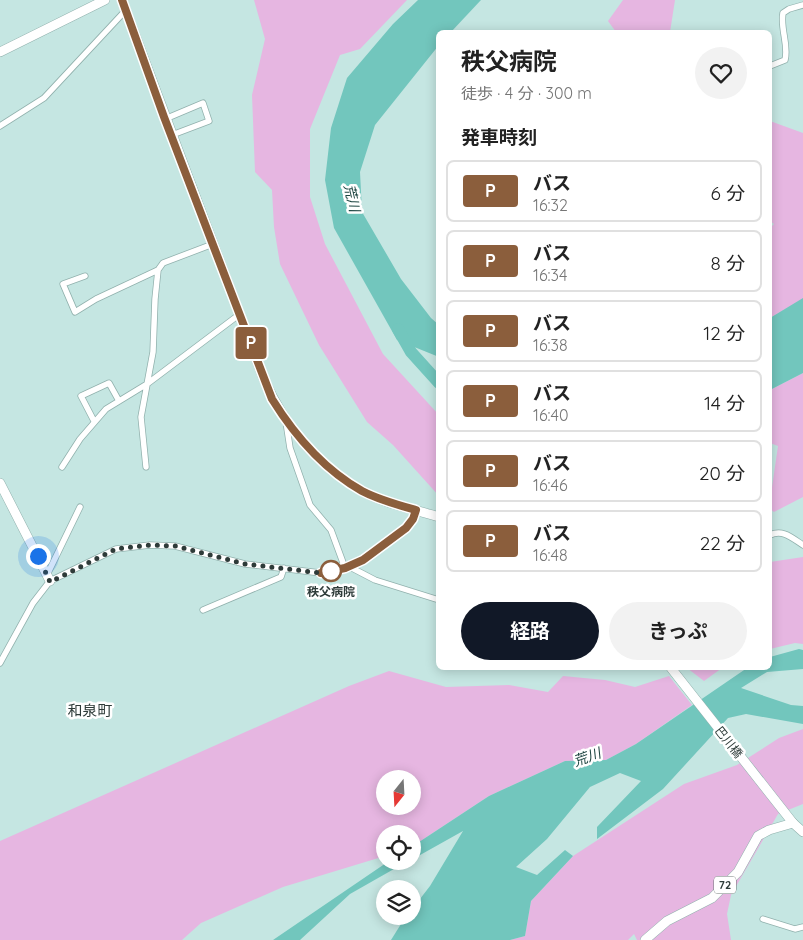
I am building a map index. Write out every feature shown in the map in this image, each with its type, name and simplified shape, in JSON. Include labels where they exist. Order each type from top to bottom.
[{"type":"main road","points":[[0,52],[105,0]]},
{"type":"main road","points":[[122,0],[165,119],[272,399],[302,442],[320,461],[343,478],[363,491],[436,516]]},
{"type":"main road","points":[[0,483],[49,578]]},
{"type":"main road","name":"巴川橋","points":[[674,670],[793,823],[803,832]]},
{"type":"main road","name":"72","points":[[645,940],[667,921],[712,898],[738,872],[758,836],[769,830],[793,823]]},
{"type":"street","points":[[772,65],[785,60],[787,54],[781,23],[783,13],[803,5]]},
{"type":"street","points":[[0,126],[44,98],[126,10]]},
{"type":"street","points":[[165,119],[203,104],[209,121],[172,136]]},
{"type":"street","points":[[84,276],[63,284],[75,312],[96,299],[158,270],[163,263],[213,244]]},
{"type":"street","points":[[146,467],[141,417],[153,352],[158,270]]},
{"type":"street","points":[[62,467],[80,439],[106,409],[147,384],[240,314]]},
{"type":"street","points":[[94,421],[81,396],[109,383],[119,401]]},
{"type":"street","points":[[286,421],[290,448],[310,505],[331,530],[348,568],[375,580],[436,599]]},
{"type":"street","points":[[0,663],[49,578],[80,507]]},
{"type":"street","points":[[49,578],[116,549],[150,545],[175,546],[245,564],[273,568],[321,573],[348,568],[363,560],[406,528],[413,519],[416,510]]},
{"type":"street","points":[[772,534],[784,533],[803,545]]},
{"type":"street","points":[[203,610],[280,577],[284,568]]},
{"type":"street","points":[[763,919],[795,930],[803,927]]},
{"type":"shaded area","points":[[254,0],[407,0],[360,49],[340,55],[310,129],[310,197],[325,244],[383,354],[436,412],[436,493],[393,445],[367,422],[319,345],[280,264],[274,227],[272,190],[255,172],[252,95],[265,39]]},
{"type":"shaded area","points":[[623,0],[675,0],[670,30],[615,30],[608,21]]},
{"type":"shaded area","points":[[772,122],[803,133],[803,299],[772,317],[772,226],[774,224],[772,222]]},
{"type":"shaded area","points":[[803,373],[803,497],[774,512],[772,510],[772,487],[778,446],[772,444],[772,389]]},
{"type":"shaded area","points":[[803,557],[803,644],[795,643],[772,649],[772,562]]},
{"type":"shaded area","points":[[690,670],[719,670],[704,681]]},
{"type":"shaded area","points":[[389,671],[446,687],[509,685],[548,692],[563,676],[605,680],[635,687],[669,676],[692,705],[636,744],[606,760],[565,761],[489,796],[421,841],[421,825],[376,825],[376,859],[283,887],[201,923],[182,940],[0,940],[0,841],[349,686]]},
{"type":"shaded area","points":[[803,729],[803,804],[778,814],[731,895],[727,914],[731,940],[637,940],[634,934],[628,940],[510,940],[525,936],[531,901],[573,856],[684,784],[737,765],[779,738]]},
{"type":"water","points":[[418,0],[481,0],[453,30],[436,30],[436,49],[375,125],[360,172],[362,212],[401,279],[436,322],[436,356],[397,340],[334,228],[325,180],[331,128],[347,78],[393,24]]},
{"type":"water","points":[[803,298],[803,373],[772,389],[772,317]]},
{"type":"water","points":[[799,649],[803,650],[803,669],[767,672],[741,688],[791,705],[803,706],[803,724],[746,714],[728,718],[663,789],[597,839],[597,827],[641,781],[620,773],[590,787],[547,839],[516,867],[537,875],[565,850],[573,856],[531,901],[525,936],[510,940],[391,940],[400,925],[421,925],[421,898],[463,831],[421,855],[421,841],[489,796],[565,761],[606,760],[636,744],[744,670],[772,670],[772,656]]},
{"type":"water","points":[[376,870],[392,870],[350,894],[300,940],[273,940]]},
{"type":"waterway","name":"荒川","points":[[398,329],[411,352],[436,380]]},
{"type":"bus line","name":"P","points":[[122,0],[164,117],[272,399],[294,432],[320,461],[363,491],[383,500],[416,510],[413,519],[406,528],[363,560],[345,568],[321,573]]},
{"type":"place","name":"秩父病院","points":[[331,571]]},
{"type":"district","name":"和泉町","points":[[90,710]]},
{"type":"route","points":[[38,556],[50,582],[116,549],[150,545],[175,546],[245,564],[321,573],[333,571],[331,571]]}]
